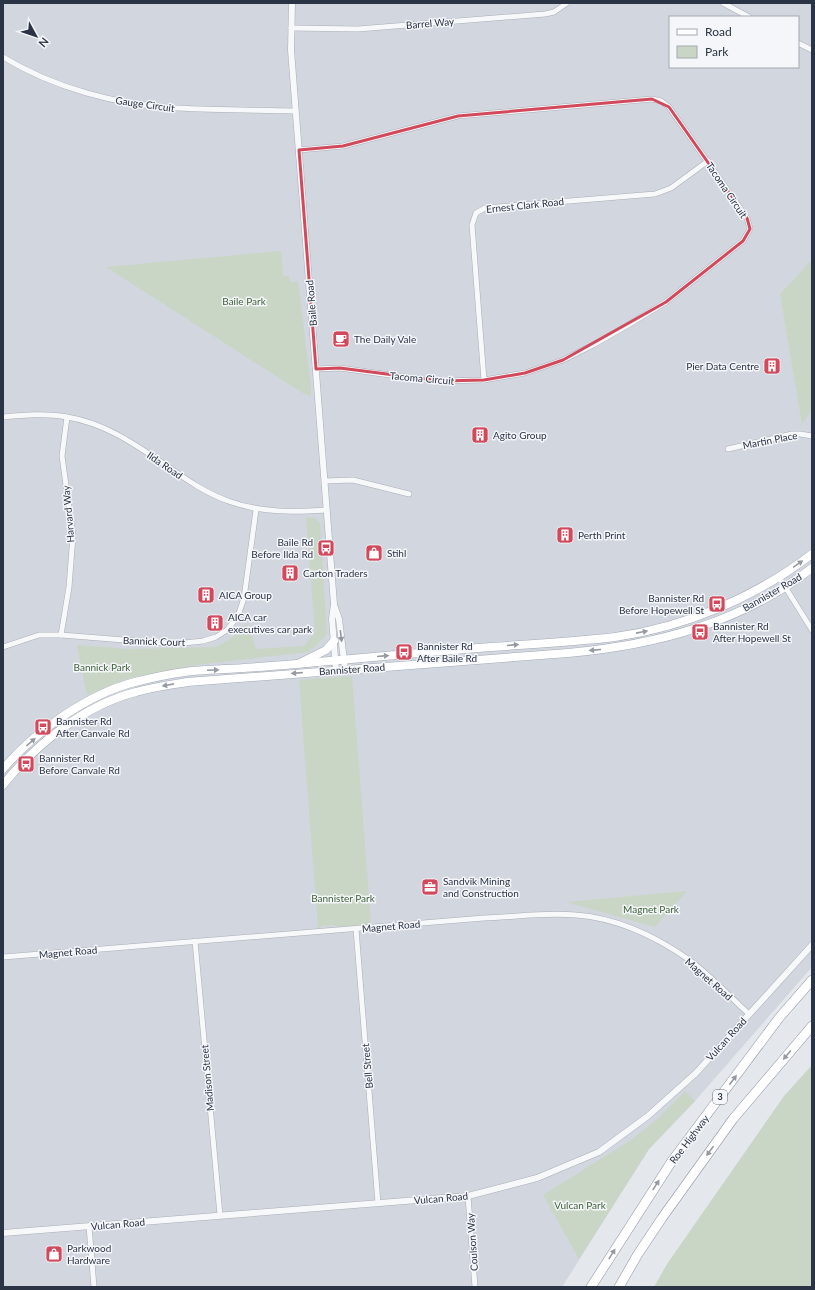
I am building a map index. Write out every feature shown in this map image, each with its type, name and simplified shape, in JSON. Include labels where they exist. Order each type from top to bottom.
[{"type":"highway","name":"Roe Highway","points":[[591,1287],[672,1161],[779,1018],[812,980]]},
{"type":"highway","name":"3","points":[[620,1287],[638,1254],[674,1200],[733,1119],[812,1026]]},
{"type":"main road","name":"Bannister Road","points":[[3,769],[26,746],[60,718],[88,702],[133,682],[186,672],[587,639],[640,632],[673,624],[735,601],[779,577],[812,554]]},
{"type":"main road","name":"Bannister Road","points":[[3,784],[19,766],[48,739],[65,726],[111,700],[136,692],[187,682],[568,653],[632,645],[699,628],[720,620],[761,600],[812,568]]},
{"type":"main road","points":[[297,664],[326,650],[334,641]]},
{"type":"street","name":"Baile Road","points":[[292,3],[291,50],[295,111],[334,604],[332,619],[336,670]]},
{"type":"street","name":"Barrel Way","points":[[291,28],[358,29],[545,14],[554,12],[567,3]]},
{"type":"street","points":[[723,3],[747,16]]},
{"type":"street","points":[[799,44],[812,50]]},
{"type":"street","name":"Gauge Circuit","points":[[3,57],[55,83],[103,97],[141,105],[176,108],[295,111]]},
{"type":"street","name":"Tacoma Circuit","points":[[299,150],[343,146],[458,116],[652,99],[662,101],[669,107],[747,218],[750,229],[743,241],[666,302],[593,345],[563,360],[531,371],[484,380],[441,381],[340,368],[316,369]]},
{"type":"street","name":"Ernest Clark Road","points":[[484,380],[472,224],[476,214],[485,208],[655,194],[671,188],[708,161]]},
{"type":"street","name":"Ilda Road","points":[[3,417],[36,415],[67,417],[103,427],[131,442],[202,489],[229,502],[256,510],[288,512],[327,510]]},
{"type":"street","name":"Harvard Way","points":[[61,635],[69,587],[73,536],[62,456],[67,417]]},
{"type":"street","name":"Martin Place","points":[[728,449],[792,434],[812,436]]},
{"type":"street","points":[[325,482],[353,480],[410,494]]},
{"type":"street","name":"Bannick Court","points":[[3,648],[39,635],[61,635],[175,644],[203,642],[216,637],[227,630],[238,616],[244,598],[256,510]]},
{"type":"street","points":[[779,577],[812,630]]},
{"type":"street","name":"Baile Road","points":[[334,604],[339,619],[345,669]]},
{"type":"street","name":"Magnet Road","points":[[3,957],[550,914],[575,914],[594,917],[634,929],[673,949],[689,960],[749,1014]]},
{"type":"street","name":"Bell Street","points":[[356,929],[378,1203]]},
{"type":"street","name":"Madison Street","points":[[195,942],[220,1215]]},
{"type":"street","name":"Vulcan Road","points":[[3,1233],[468,1196],[537,1178],[599,1152],[648,1116],[696,1073],[812,945]]},
{"type":"street","name":"Coulson Way","points":[[468,1196],[475,1287]]},
{"type":"street","points":[[89,1226],[94,1287]]},
{"type":"highlighted area","points":[[652,99],[669,107],[747,218],[750,229],[743,241],[666,302],[563,360],[525,373],[484,380],[441,381],[340,368],[316,369],[299,150],[343,146],[458,116]]},
{"type":"shaded area","points":[[3,3],[812,3],[812,967],[695,1101],[649,1149],[562,1287],[3,1287]]},
{"type":"green space","name":"Baile Park","points":[[281,251],[283,276],[289,276],[290,282],[298,281],[311,386],[311,397],[106,267]]},
{"type":"green space","points":[[812,260],[812,410],[802,424],[780,294]]},
{"type":"green space","name":"Bannick Park","points":[[306,517],[315,518],[320,523],[327,634],[309,652],[196,665],[129,678],[87,695],[77,645],[129,649],[216,647],[235,636],[247,623],[256,649],[304,646],[315,632]]},
{"type":"green space","name":"Bannister Park","points":[[352,676],[371,924],[337,927],[334,925],[322,926],[318,928],[299,680]]},
{"type":"green space","name":"Magnet Park","points":[[687,891],[655,927],[566,902]]},
{"type":"green space","points":[[812,1065],[812,1287],[654,1287],[667,1264],[784,1096]]},
{"type":"green space","name":"Vulcan Park","points":[[685,1091],[695,1101],[649,1149],[579,1259],[543,1195],[631,1140],[655,1121]]},
{"type":"place","name":"The Daily Vale","points":[[341,339]]},
{"type":"place","name":"Pier Data Centre","points":[[772,366]]},
{"type":"place","name":"Agito Group","points":[[480,435]]},
{"type":"place","name":"Perth Print","points":[[565,535]]},
{"type":"place","name":"Baile Rd Before Ilda Rd","points":[[326,548]]},
{"type":"place","name":"Stihl","points":[[374,553]]},
{"type":"place","name":"Carton Traders","points":[[290,573]]},
{"type":"place","name":"AICA Group","points":[[206,595]]},
{"type":"place","name":"Bannister Rd Before Hopewell St","points":[[717,604]]},
{"type":"place","name":"AICA car executives car park","points":[[215,623]]},
{"type":"place","name":"Bannister Rd After Hopewell St","points":[[700,632]]},
{"type":"place","name":"Bannister Rd After Baile Rd","points":[[404,652]]},
{"type":"place","name":"Bannister Rd After Canvale Rd","points":[[43,727]]},
{"type":"place","name":"Bannister Rd Before Canvale Rd","points":[[26,764]]},
{"type":"place","name":"Sandvik Mining and Construction","points":[[430,887]]},
{"type":"place","name":"Parkwood Hardware","points":[[54,1254]]}]
